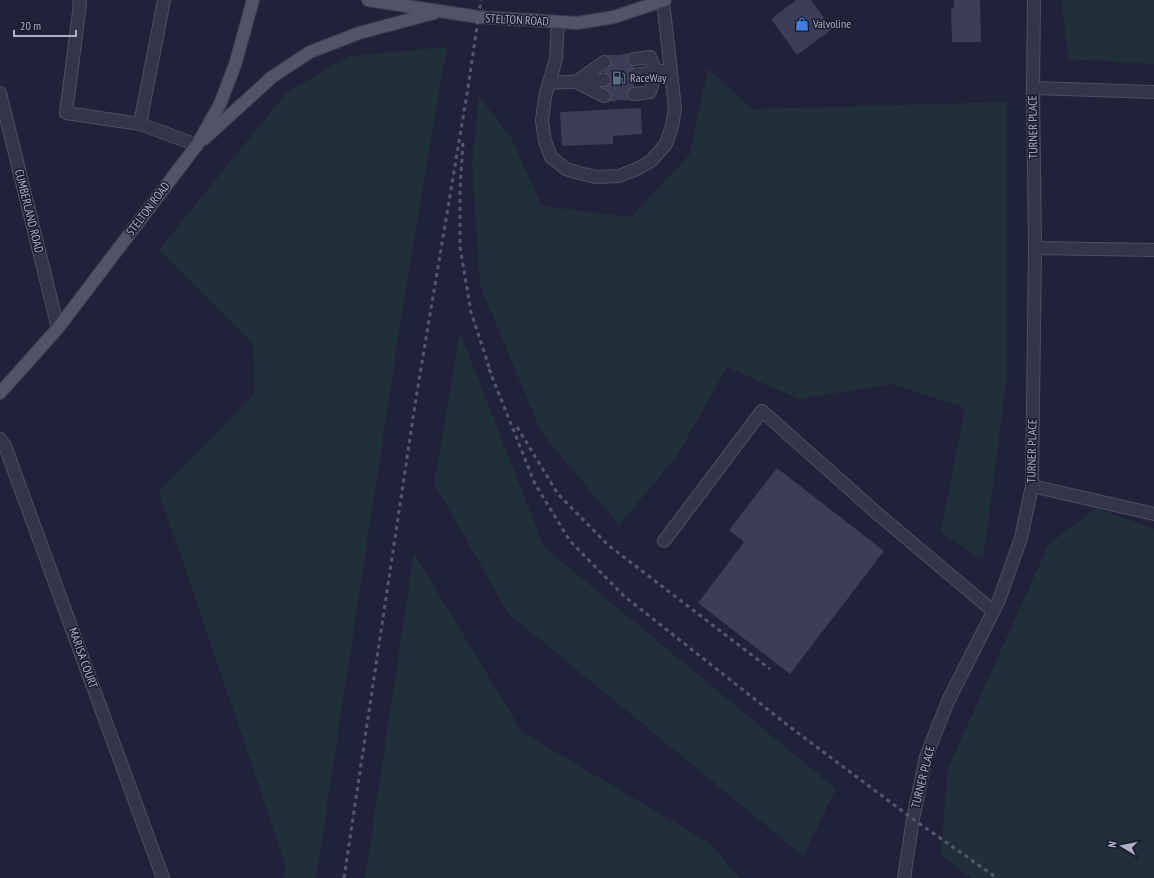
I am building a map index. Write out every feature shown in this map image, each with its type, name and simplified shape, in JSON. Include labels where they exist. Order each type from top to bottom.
[{"type":"main road","name":"STELTON ROAD","points":[[0,393],[58,328],[197,145],[220,104],[235,65],[253,0]]},
{"type":"main road","name":"STELTON ROAD","points":[[368,0],[478,17],[577,23],[614,17],[664,1]]},
{"type":"main road","points":[[197,145],[272,77],[310,52],[359,33],[439,11]]},
{"type":"street","points":[[79,0],[80,4],[66,113],[140,124],[197,145]]},
{"type":"street","points":[[140,124],[164,0]]},
{"type":"street","name":"TURNER PLACE","points":[[904,878],[912,819],[926,757],[948,701],[999,600],[1022,538],[1032,486],[1035,248],[1033,88],[1034,0]]},
{"type":"street","points":[[558,22],[556,59],[548,83],[542,121],[545,141],[551,157],[566,169],[579,173],[596,177],[619,176],[637,169],[651,161],[666,144],[672,126],[675,108],[664,1]]},
{"type":"street","points":[[634,59],[650,56],[656,72],[650,92],[634,94]]},
{"type":"street","points":[[576,82],[604,62]]},
{"type":"street","points":[[634,75],[671,70]]},
{"type":"street","points":[[548,83],[604,80]]},
{"type":"street","points":[[576,82],[604,96]]},
{"type":"street","points":[[1033,88],[1154,92]]},
{"type":"street","name":"CUMBERLAND ROAD","points":[[0,93],[58,328]]},
{"type":"street","points":[[1035,248],[1154,250]]},
{"type":"street","points":[[664,541],[762,411],[879,515],[993,611]]},
{"type":"street","name":"MARISA COURT","points":[[0,439],[6,446],[163,878]]},
{"type":"street","points":[[1032,486],[1154,514]]},
{"type":"shaded area","points":[[1063,0],[1154,0],[1154,64],[1069,59],[1062,5]]},
{"type":"shaded area","points":[[447,47],[405,293],[316,878],[284,878],[286,865],[159,492],[255,393],[253,344],[159,250],[286,93],[349,56]]},
{"type":"shaded area","points":[[708,68],[752,109],[1007,102],[1007,377],[983,560],[941,532],[965,408],[891,384],[799,399],[727,367],[677,456],[619,525],[541,432],[480,285],[472,164],[479,96],[511,138],[542,206],[631,217],[690,154]]},
{"type":"shaded area","points":[[460,333],[544,547],[836,789],[803,856],[508,613],[434,483]]},
{"type":"shaded area","points":[[1096,508],[1154,529],[1154,878],[971,878],[941,855],[948,769],[1048,545]]},
{"type":"shaded area","points":[[414,553],[522,732],[711,844],[739,878],[365,878]]},
{"type":"building","name":"Valvoline","points":[[796,0],[811,0],[832,29],[797,55],[771,19]]},
{"type":"building","points":[[954,0],[980,0],[981,42],[952,42],[951,8],[954,8]]},
{"type":"building","name":"RaceWay","points":[[604,55],[634,55],[634,100],[604,100]]},
{"type":"building","points":[[641,108],[642,134],[613,136],[613,144],[562,146],[560,112]]},
{"type":"building","points":[[777,468],[884,551],[790,674],[698,603],[744,542],[729,530]]},
{"type":"tunnel","points":[[604,62],[634,59]]},
{"type":"tunnel","points":[[604,80],[634,75]]},
{"type":"tunnel","points":[[604,96],[634,94]]},
{"type":"railway","points":[[344,878],[416,398],[467,94],[481,0]]},
{"type":"railway","points":[[463,143],[460,190],[460,247],[471,312],[491,373]]},
{"type":"railway","points":[[489,369],[535,484],[570,541],[624,596],[790,727],[913,819],[997,878]]},
{"type":"railway","points":[[517,427],[558,494],[608,545],[770,669]]},
{"type":"place","name":"Valvoline","points":[[802,24]]},
{"type":"place","name":"RaceWay","points":[[619,78]]}]
